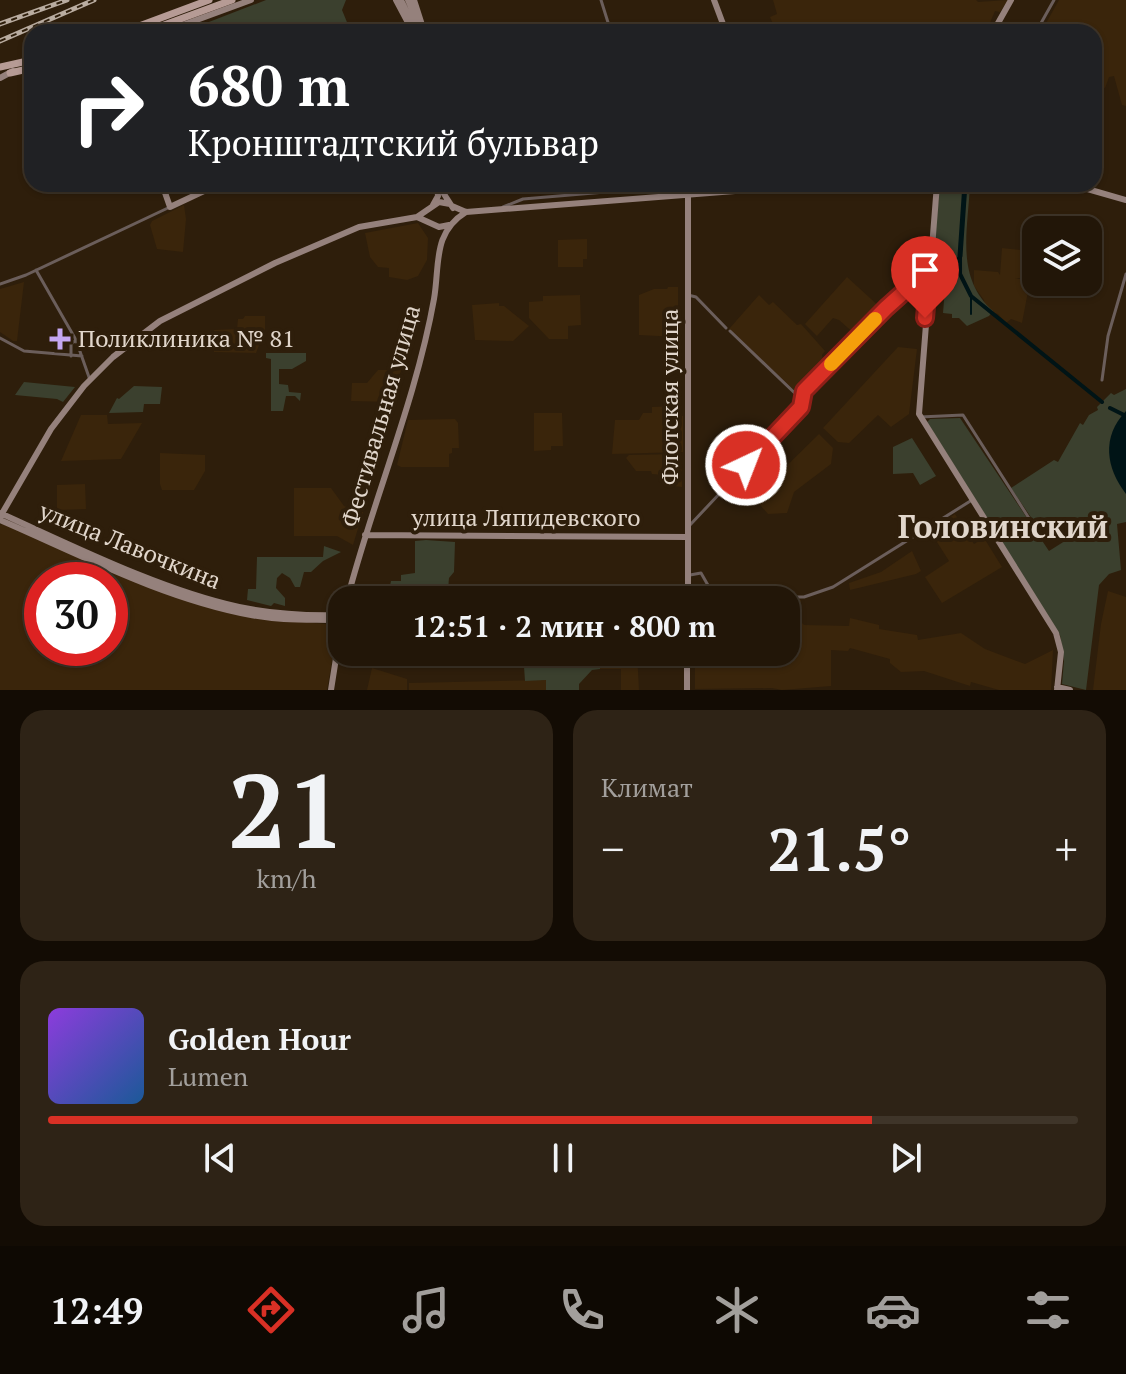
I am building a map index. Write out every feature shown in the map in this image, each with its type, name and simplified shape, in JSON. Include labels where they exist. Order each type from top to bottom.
[{"type":"main road","points":[[144,24],[207,0]]},
{"type":"main road","points":[[164,24],[232,0]]},
{"type":"main road","points":[[186,24],[251,0]]},
{"type":"main road","points":[[398,0],[417,24]]},
{"type":"main road","points":[[411,0],[413,24]]},
{"type":"main road","points":[[714,0],[723,24]]},
{"type":"main road","points":[[998,24],[1011,0]]},
{"type":"main road","points":[[0,67],[24,65]]},
{"type":"main road","points":[[0,76],[24,67]]},
{"type":"main road","points":[[165,192],[170,207],[202,192]]},
{"type":"main road","points":[[434,224],[429,214],[439,192]]},
{"type":"main road","points":[[443,192],[455,214],[451,224]]},
{"type":"main road","points":[[0,516],[47,434],[90,380],[136,339],[184,307],[339,234],[373,223],[417,217],[441,201],[466,212],[712,192]]},
{"type":"main road","points":[[936,192],[920,417],[1056,633],[1061,652],[1057,688],[1070,690]]},
{"type":"main road","points":[[1098,192],[1126,200]]},
{"type":"main road","name":"Флотская улица","points":[[688,194],[688,586]]},
{"type":"main road","points":[[417,217],[442,228],[466,212]]},
{"type":"main road","name":"Фестивальная улица","points":[[434,224],[441,241]]},
{"type":"main road","name":"Фестивальная улица","points":[[351,586],[424,346],[436,290],[441,241],[451,224]]},
{"type":"main road","name":"улица Лавочкина","points":[[0,516],[174,590],[253,616],[285,620],[328,619]]},
{"type":"main road","name":"улица Ляпидевского","points":[[365,535],[688,537]]},
{"type":"main road","points":[[331,690],[335,666]]},
{"type":"main road","points":[[687,666],[687,690]]},
{"type":"street","points":[[601,0],[608,24]]},
{"type":"street","points":[[1040,24],[1054,0]]},
{"type":"street","points":[[163,24],[200,12],[198,17],[177,24]]},
{"type":"street","points":[[496,210],[518,199],[603,192]]},
{"type":"street","points":[[0,284],[170,207]]},
{"type":"street","points":[[36,270],[76,340],[90,380]]},
{"type":"street","points":[[688,526],[801,407],[804,391],[914,281],[929,273]]},
{"type":"street","points":[[1102,380],[1108,336],[1126,274]]},
{"type":"street","points":[[688,295],[696,297],[802,400]]},
{"type":"street","points":[[0,338],[24,351],[82,356]]},
{"type":"street","points":[[71,356],[70,345],[76,340]]},
{"type":"street","points":[[920,417],[963,415],[1034,526]]},
{"type":"street","points":[[688,575],[701,573],[718,597],[804,597],[833,587],[972,500]]},
{"type":"shaded area","points":[[773,0],[1008,0],[1000,12],[995,11],[989,24],[773,24],[770,17],[777,14]]},
{"type":"shaded area","points":[[1059,0],[1126,0],[1126,106],[1122,105],[1114,76],[1109,77],[1105,88],[1102,87],[1102,24],[1046,24]]},
{"type":"shaded area","points":[[184,205],[183,252],[157,249],[150,225],[152,221]]},
{"type":"shaded area","points":[[418,223],[428,238],[427,260],[418,276],[407,280],[389,277],[389,268],[378,267],[370,257],[365,233]]},
{"type":"shaded area","points":[[587,239],[587,259],[583,259],[583,267],[558,267],[558,240]]},
{"type":"shaded area","points":[[1002,248],[1022,250],[1022,278],[1015,278],[1022,279],[1022,296],[1027,296],[1022,323],[1011,319],[1006,323],[998,314],[985,310],[984,300],[974,286],[974,270],[998,272],[1000,275]]},
{"type":"shaded area","points":[[847,277],[882,309],[856,335],[833,318],[817,336],[805,324]]},
{"type":"shaded area","points":[[24,282],[17,341],[13,341],[0,332],[0,289]]},
{"type":"shaded area","points":[[678,287],[678,337],[639,335],[639,295]]},
{"type":"shaded area","points":[[580,295],[581,325],[568,326],[568,339],[549,339],[529,318],[529,302],[543,301],[543,296]]},
{"type":"shaded area","points":[[759,295],[769,305],[773,302],[797,325],[801,324],[825,351],[822,355],[824,364],[796,392],[729,329]]},
{"type":"shaded area","points":[[499,303],[529,326],[513,341],[475,340],[472,305]]},
{"type":"shaded area","points":[[265,316],[265,330],[256,353],[214,352],[214,330],[237,329],[238,319]]},
{"type":"shaded area","points":[[898,347],[917,349],[909,414],[891,427],[878,415],[849,443],[838,442],[823,428]]},
{"type":"shaded area","points":[[378,370],[401,370],[393,402],[351,401],[352,383],[367,383]]},
{"type":"shaded area","points":[[679,406],[679,416],[683,416],[683,452],[612,454],[615,420],[639,420],[643,413],[652,413],[652,407]]},
{"type":"shaded area","points":[[1126,411],[1126,494],[1114,474],[1109,452],[1113,431]]},
{"type":"shaded area","points":[[534,413],[562,413],[563,446],[534,451]]},
{"type":"shaded area","points":[[81,415],[107,415],[108,424],[142,423],[121,459],[61,461]]},
{"type":"shaded area","points":[[455,419],[458,423],[459,448],[452,448],[449,467],[397,465],[408,420]]},
{"type":"shaded area","points":[[819,434],[833,448],[831,464],[794,492],[787,513],[768,514],[754,498]]},
{"type":"shaded area","points":[[160,453],[205,455],[205,471],[194,490],[162,490]]},
{"type":"shaded area","points":[[681,454],[682,487],[663,485],[663,475],[636,471],[626,458],[629,455]]},
{"type":"shaded area","points":[[85,484],[86,509],[57,510],[57,485]]},
{"type":"shaded area","points":[[294,488],[331,488],[344,506],[363,512],[353,545],[337,536],[294,536]]},
{"type":"shaded area","points":[[955,514],[974,544],[984,538],[1002,567],[942,603],[925,577],[949,561],[930,531]]},
{"type":"shaded area","points":[[3,523],[105,562],[24,562],[24,666],[128,666],[128,571],[252,618],[328,624],[328,666],[331,666],[327,690],[0,690],[0,525]]},
{"type":"shaded area","points":[[912,551],[921,571],[850,590],[849,583],[881,572]]},
{"type":"shaded area","points":[[1108,591],[1126,597],[1126,690],[1093,690]]},
{"type":"shaded area","points":[[850,618],[879,625],[879,629],[917,635],[918,640],[961,633],[985,649],[1025,664],[1053,650],[1051,690],[999,690],[971,682],[970,686],[924,671],[901,672],[890,663],[890,659],[850,648],[848,651],[831,650],[831,686],[782,690],[695,689],[695,666],[800,666],[800,621],[804,625],[849,626]]},
{"type":"shaded area","points":[[600,666],[638,666],[639,690],[621,690],[621,669],[600,669]]},
{"type":"shaded area","points":[[372,668],[407,679],[407,690],[367,690]]},
{"type":"shaded area","points":[[546,680],[546,690],[409,690],[409,683]]},
{"type":"green space","points":[[266,0],[346,0],[342,10],[348,24],[204,24]]},
{"type":"green space","points":[[939,192],[969,192],[966,236],[968,268],[981,298],[993,311],[967,326],[959,318],[952,318],[952,314],[943,313],[945,288],[930,287]]},
{"type":"green space","points":[[266,353],[306,353],[306,361],[292,369],[279,369],[279,384],[288,385],[289,392],[301,393],[300,401],[295,396],[286,396],[283,411],[271,411],[271,359],[266,358]]},
{"type":"green space","points":[[24,382],[75,387],[63,402],[15,395]]},
{"type":"green space","points":[[134,386],[162,387],[160,404],[144,404],[143,412],[109,413],[117,398]]},
{"type":"green space","points":[[1126,389],[1126,522],[1117,524],[1121,570],[1109,574],[1099,585],[1086,690],[1062,684],[1064,661],[1060,635],[927,422],[930,419],[960,418],[1049,551],[1076,534],[1066,517],[1045,528],[1037,526],[1011,488],[1054,460],[1058,462],[1080,423],[1083,425],[1111,393],[1114,395]]},
{"type":"green space","points":[[912,438],[936,476],[920,485],[913,473],[893,474],[893,447]]},
{"type":"green space","points":[[415,541],[455,542],[454,572],[449,578],[449,586],[390,586],[391,581],[401,581],[401,575],[415,573]]},
{"type":"green space","points":[[324,546],[341,552],[323,561],[311,572],[304,572],[300,587],[295,587],[290,578],[282,573],[277,578],[276,588],[285,598],[285,606],[247,600],[248,589],[256,589],[257,557],[323,557]]},
{"type":"green space","points":[[524,666],[600,666],[579,684],[579,690],[546,690],[546,680],[525,681]]},
{"type":"waterway","points":[[960,256],[964,192]]},
{"type":"waterway","points":[[933,280],[960,256]]},
{"type":"waterway","points":[[960,256],[960,274],[971,296],[1102,402]]},
{"type":"waterway","points":[[971,296],[971,314]]},
{"type":"waterway","points":[[1110,408],[1126,416]]},
{"type":"railway","points":[[0,24],[67,0]]},
{"type":"railway","points":[[39,24],[94,0]]},
{"type":"railway","points":[[0,41],[24,31]]},
{"type":"slow traffic","points":[[831,364],[875,319]]},
{"type":"place","name":"Поликлиника № 81","points":[[60,339]]},
{"type":"district","name":"Головинский","points":[[1003,527]]},
{"type":"route","points":[[746,465],[801,407],[804,391],[886,308],[925,273],[929,273],[925,318]]}]
